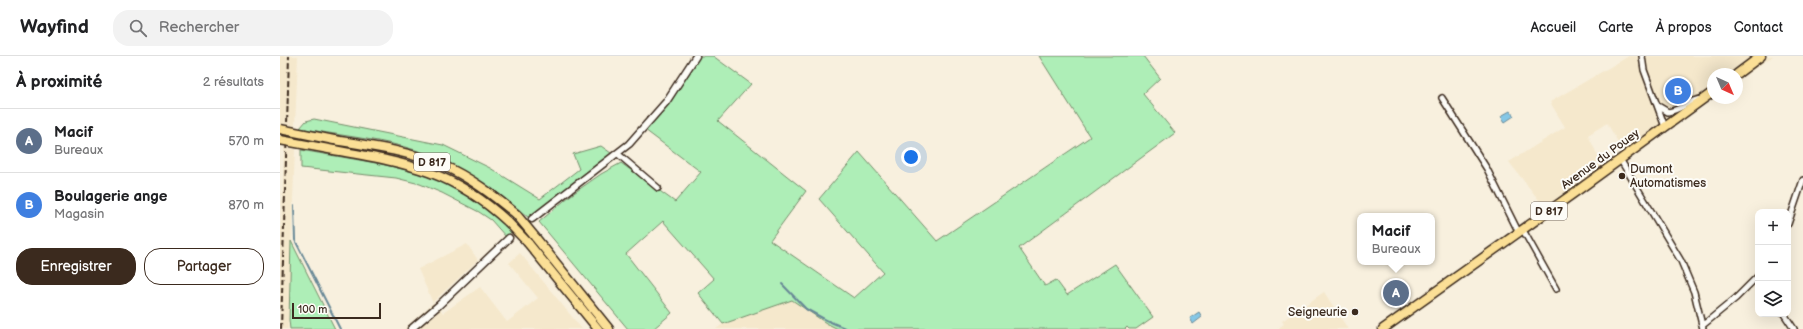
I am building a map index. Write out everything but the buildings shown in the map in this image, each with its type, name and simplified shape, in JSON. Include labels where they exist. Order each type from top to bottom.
[{"type":"main road","points":[[1743,69],[1761,56]]},
{"type":"main road","name":"Avenue du Pouey","points":[[1383,329],[1707,96]]},
{"type":"main road","name":"D 817","points":[[280,130],[395,151],[443,166],[487,190],[516,214],[609,329]]},
{"type":"main road","name":"D 817","points":[[280,140],[384,159],[433,172],[470,190],[491,206],[528,243],[598,329]]},
{"type":"street","points":[[532,220],[618,154],[641,132],[666,102],[696,56]]},
{"type":"street","points":[[1642,56],[1644,70],[1664,127]]},
{"type":"street","points":[[1442,98],[1487,169],[1521,231],[1556,289]]},
{"type":"street","points":[[1656,103],[1661,109],[1668,112],[1675,111],[1694,99],[1703,99]]},
{"type":"street","points":[[618,154],[658,188]]},
{"type":"street","points":[[1620,158],[1681,261],[1694,292],[1703,327],[1755,279]]},
{"type":"street","points":[[1791,215],[1803,180]]},
{"type":"street","points":[[410,329],[439,305],[509,238]]},
{"type":"street","points":[[1786,317],[1794,329]]},
{"type":"shaded area","points":[[280,56],[298,56],[295,127],[280,125]]},
{"type":"shaded area","points":[[1629,56],[1773,56],[1743,77],[1743,68],[1707,68],[1707,102],[1628,159],[1607,123],[1588,135],[1603,167],[1546,209],[1509,162],[1565,127],[1550,102]]},
{"type":"shaded area","points":[[284,147],[295,149],[288,329],[280,329],[280,255]]},
{"type":"shaded area","points":[[467,244],[478,260],[433,302],[443,313],[480,287],[507,322],[523,310],[538,298],[509,263],[520,253],[582,329],[404,329],[433,303],[418,269]]},
{"type":"shaded area","points":[[1324,292],[1348,329],[1277,329],[1284,324],[1282,321]]},
{"type":"shaded area","points":[[792,300],[826,323],[838,329],[716,329],[723,324]]},
{"type":"green space","points":[[692,56],[713,56],[751,84],[718,121],[806,191],[770,240],[854,298],[883,272],[819,199],[859,152],[937,241],[1090,137],[1039,56],[1143,56],[1160,78],[1143,94],[1175,133],[1019,248],[1045,286],[1056,280],[1067,295],[1115,264],[1153,317],[1136,329],[1129,329],[1127,327],[1125,329],[838,329],[826,323],[792,300],[723,324],[698,293],[714,279],[663,221],[626,254],[672,313],[653,329],[628,329],[539,222],[571,195],[601,174],[621,163],[675,202],[701,172],[641,127],[656,111]]},
{"type":"green space","points":[[314,119],[443,145],[490,168],[540,199],[579,169],[573,154],[601,146],[611,153],[609,158],[529,218],[501,195],[471,175],[423,152],[392,144],[300,128],[306,121]]},
{"type":"green space","points":[[301,150],[356,159],[428,176],[454,187],[480,204],[511,232],[506,237],[491,220],[479,212],[442,193],[420,184],[396,178],[301,168]]},
{"type":"green space","points":[[291,241],[335,329],[290,329]]},
{"type":"water","points":[[1510,111],[1514,116],[1505,122],[1501,116]]},
{"type":"water","points":[[1199,312],[1202,317],[1193,324],[1190,318]]},
{"type":"waterway","points":[[294,206],[295,240],[340,329]]},
{"type":"waterway","points":[[782,284],[806,309],[847,329]]},
{"type":"tunnel","points":[[509,238],[532,219]]},
{"type":"railway","points":[[281,329],[289,56]]},
{"type":"place","name":"Boulagerie ange","points":[[1678,91]]},
{"type":"place","name":"Dumont Automatismes","points":[[1622,176]]},
{"type":"place","name":"Macif","points":[[1396,293]]},
{"type":"place","name":"Seigneurie","points":[[1355,312]]}]
